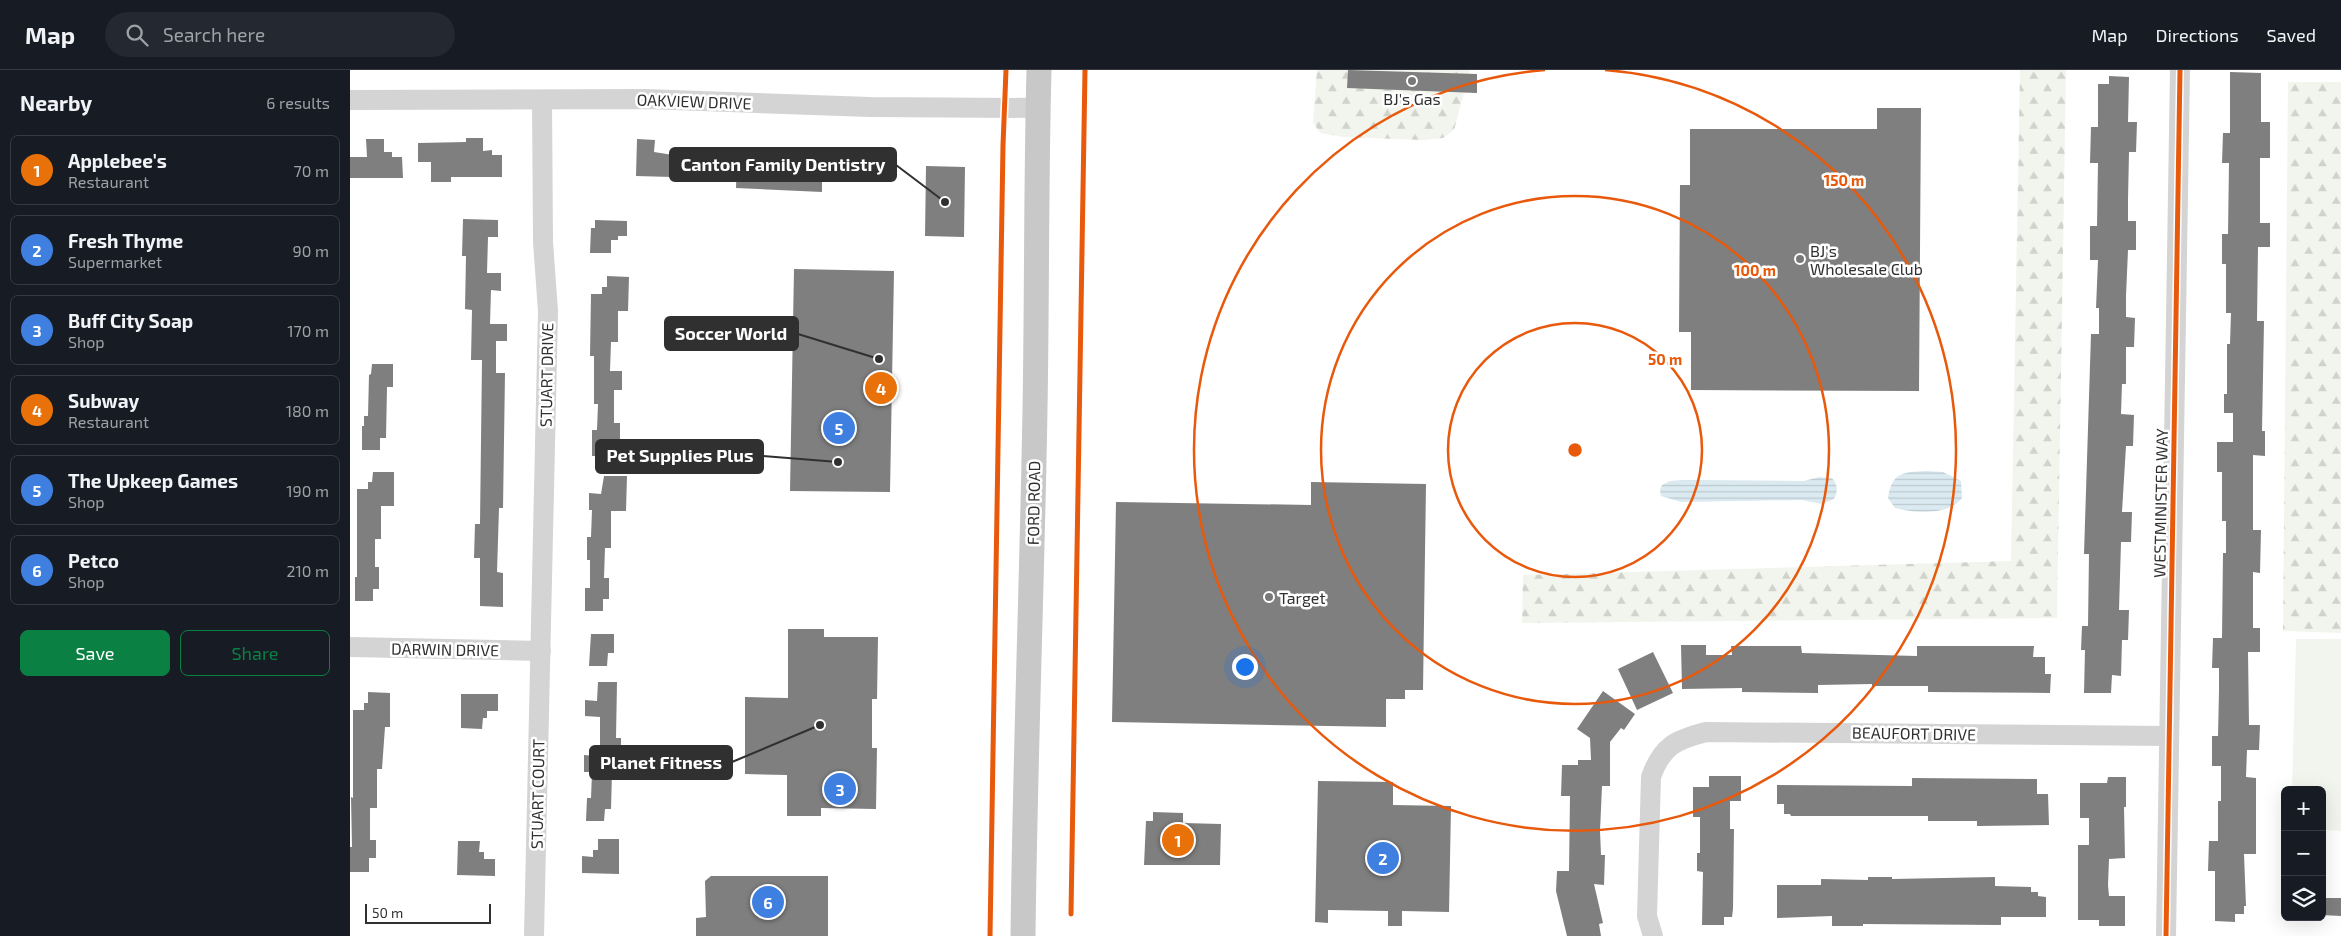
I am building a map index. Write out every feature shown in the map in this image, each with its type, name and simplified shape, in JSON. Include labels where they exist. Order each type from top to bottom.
[{"type":"main road","name":"FORD ROAD","points":[[1023,936],[1037,313],[1039,70]]},
{"type":"street","name":"WESTMINISTER WAY","points":[[2166,936],[2180,70]]},
{"type":"street","name":"OAKVIEW DRIVE","points":[[350,100],[645,99],[870,107],[1038,108]]},
{"type":"street","name":"STUART DRIVE","points":[[541,651],[548,311],[543,242],[542,100]]},
{"type":"street","name":"DARWIN DRIVE","points":[[350,647],[541,651]]},
{"type":"street","name":"STUART COURT","points":[[534,936],[541,651]]},
{"type":"street","name":"BEAUFORT DRIVE","points":[[1654,936],[1647,916],[1650,784],[1657,762],[1664,751],[1674,742],[1686,736],[1706,732],[2169,736]]},
{"type":"green space","points":[[1317,70],[1470,70],[1454,130],[1443,138],[1423,140],[1344,137],[1320,133],[1313,122]]},
{"type":"green space","points":[[2020,70],[2066,70],[2057,618],[1522,623],[1523,575],[2011,561]]},
{"type":"green space","points":[[2288,82],[2341,82],[2341,633],[2283,631]]},
{"type":"green space","points":[[2296,639],[2341,639],[2341,831],[2326,830],[2326,786],[2292,786]]},
{"type":"shaded area","points":[[1943,472],[1961,481],[1962,498],[1948,508],[1931,512],[1895,508],[1888,498],[1892,483],[1896,478],[1905,473]]},
{"type":"shaded area","points":[[1819,477],[1832,478],[1837,488],[1834,499],[1822,504],[1802,500],[1681,502],[1661,496],[1660,490],[1662,485],[1670,481],[1804,481]]},
{"type":"building","name":"BJ's Gas","points":[[1348,70],[1477,74],[1477,93],[1347,88]]},
{"type":"building","points":[[2230,72],[2261,73],[2261,122],[2270,122],[2270,158],[2260,158],[2260,223],[2270,223],[2270,247],[2258,247],[2257,321],[2264,321],[2262,431],[2265,431],[2265,456],[2253,455],[2253,530],[2261,530],[2260,573],[2253,572],[2253,628],[2260,628],[2260,652],[2248,652],[2249,725],[2260,725],[2259,750],[2247,750],[2246,777],[2256,778],[2256,854],[2244,854],[2246,906],[2244,906],[2244,914],[2235,914],[2235,922],[2215,921],[2215,871],[2208,871],[2209,841],[2218,841],[2218,801],[2221,801],[2221,766],[2212,766],[2212,736],[2218,736],[2219,691],[2219,668],[2212,668],[2213,638],[2222,638],[2223,553],[2226,553],[2226,521],[2222,521],[2222,472],[2217,472],[2217,442],[2233,442],[2233,413],[2224,413],[2224,394],[2227,394],[2227,344],[2230,344],[2231,313],[2226,313],[2226,264],[2222,264],[2222,234],[2228,234],[2229,163],[2222,163],[2223,133],[2230,133]]},
{"type":"building","points":[[2109,76],[2129,77],[2128,122],[2137,122],[2136,152],[2129,152],[2128,200],[2128,221],[2136,221],[2136,250],[2128,250],[2126,296],[2126,317],[2135,318],[2134,347],[2126,347],[2126,384],[2122,384],[2121,414],[2134,415],[2133,446],[2126,446],[2122,512],[2132,512],[2131,542],[2121,542],[2119,610],[2129,610],[2128,640],[2122,640],[2121,676],[2112,675],[2111,693],[2084,693],[2085,650],[2081,650],[2082,626],[2088,626],[2089,554],[2084,554],[2091,334],[2099,334],[2099,308],[2096,308],[2098,260],[2090,260],[2090,226],[2097,226],[2098,163],[2090,163],[2091,127],[2098,127],[2098,84],[2109,84]]},
{"type":"building","name":"BJ's Wholesale Club","points":[[1877,108],[1921,108],[1919,391],[1691,390],[1691,332],[1679,332],[1680,185],[1690,185],[1690,129],[1877,129]]},
{"type":"building","points":[[466,138],[483,138],[483,151],[492,150],[492,155],[502,155],[502,177],[451,177],[451,182],[431,182],[431,162],[418,162],[418,143],[466,142]]},
{"type":"building","points":[[366,139],[384,139],[384,152],[392,152],[392,157],[402,157],[403,178],[350,178],[350,157],[367,157]]},
{"type":"building","points":[[637,139],[655,140],[654,152],[673,155],[672,177],[636,176]]},
{"type":"building","points":[[737,152],[804,154],[804,166],[811,167],[811,170],[822,170],[822,192],[736,188]]},
{"type":"building","points":[[926,166],[965,167],[964,237],[925,236]]},
{"type":"building","points":[[463,219],[498,220],[498,237],[488,237],[487,273],[501,273],[501,291],[491,290],[490,324],[507,324],[507,341],[496,341],[496,373],[505,373],[503,508],[499,508],[497,572],[503,573],[503,607],[480,606],[480,558],[474,558],[475,524],[480,524],[482,360],[471,360],[472,310],[465,309],[466,256],[462,256]]},
{"type":"building","points":[[595,220],[627,221],[627,236],[618,236],[618,240],[611,240],[611,253],[590,253],[591,228],[595,228]]},
{"type":"building","points":[[794,269],[894,271],[890,492],[790,491]]},
{"type":"building","points":[[607,276],[629,277],[628,311],[618,311],[618,342],[611,342],[610,371],[622,371],[622,390],[614,390],[614,423],[620,423],[620,442],[612,442],[612,456],[592,456],[592,430],[597,430],[598,404],[594,404],[594,356],[590,356],[591,294],[602,294],[602,287],[607,287]]},
{"type":"building","points":[[372,364],[393,364],[393,387],[387,387],[386,438],[380,438],[380,450],[362,450],[362,426],[364,426],[364,416],[368,416],[369,375],[371,374]]},
{"type":"building","points":[[373,472],[394,472],[394,506],[381,506],[381,539],[375,539],[375,567],[379,567],[379,589],[373,589],[373,601],[355,601],[355,577],[357,577],[357,489],[368,489],[368,482],[372,482]]},
{"type":"building","points":[[604,476],[627,476],[626,511],[611,511],[611,548],[605,548],[604,578],[609,578],[609,599],[603,599],[603,611],[585,611],[585,588],[590,588],[590,560],[587,560],[587,537],[591,537],[592,510],[589,510],[589,493],[601,494]]},
{"type":"building","name":"Target","points":[[1311,482],[1426,484],[1423,690],[1405,690],[1405,699],[1386,699],[1386,727],[1112,722],[1116,502],[1311,505]]},
{"type":"building","points":[[788,629],[824,629],[824,637],[878,637],[877,699],[872,699],[872,748],[877,748],[876,809],[821,808],[821,816],[787,816],[787,775],[745,774],[745,697],[788,698]]},
{"type":"building","points":[[591,634],[614,634],[614,653],[608,653],[607,666],[589,666]]},
{"type":"building","points":[[1681,645],[1706,645],[1706,655],[1732,655],[1731,646],[1801,646],[1802,653],[1917,656],[1917,646],[2034,646],[2033,657],[2045,657],[2045,674],[2051,674],[2050,693],[1928,692],[1928,686],[1872,686],[1872,684],[1818,685],[1818,693],[1742,692],[1742,688],[1682,689]]},
{"type":"building","points":[[1653,652],[1673,693],[1637,710],[1618,669]]},
{"type":"building","points":[[598,682],[617,682],[616,738],[621,738],[621,773],[612,772],[611,809],[605,809],[604,821],[586,821],[587,798],[591,798],[592,772],[584,772],[584,755],[595,756],[595,749],[600,749],[600,717],[585,716],[585,700],[597,701]]},
{"type":"building","points":[[1603,691],[1635,714],[1624,730],[1621,728],[1610,742],[1610,786],[1602,786],[1600,831],[1601,855],[1605,855],[1604,885],[1594,884],[1603,923],[1599,924],[1601,936],[1567,936],[1556,891],[1557,871],[1569,871],[1570,796],[1561,796],[1562,765],[1578,765],[1578,760],[1591,760],[1590,738],[1577,729]]},
{"type":"building","points":[[368,692],[390,693],[390,727],[385,727],[382,769],[377,769],[377,808],[370,808],[370,840],[376,840],[376,858],[369,858],[369,872],[350,872],[350,847],[352,847],[351,797],[353,798],[353,710],[364,710],[364,703],[368,703]]},
{"type":"building","points":[[461,694],[498,694],[498,711],[487,711],[487,718],[483,718],[482,729],[461,728]]},
{"type":"building","points":[[1709,776],[1741,776],[1741,801],[1730,801],[1730,829],[1734,829],[1733,909],[1732,917],[1724,917],[1724,925],[1702,925],[1703,872],[1697,871],[1697,853],[1700,853],[1700,817],[1693,817],[1693,787],[1709,787]]},
{"type":"building","points":[[2108,777],[2126,777],[2126,807],[2124,807],[2125,858],[2109,859],[2108,885],[2109,896],[2125,896],[2125,926],[2099,926],[2099,920],[2078,920],[2078,845],[2089,845],[2089,818],[2080,818],[2080,783],[2107,783]]},
{"type":"building","points":[[1912,778],[2037,779],[2037,794],[2048,794],[2049,825],[1977,826],[1977,821],[1928,821],[1928,816],[1791,816],[1790,814],[1784,814],[1784,804],[1777,804],[1777,785],[1912,786]]},
{"type":"building","points":[[1318,781],[1393,782],[1393,805],[1451,806],[1449,912],[1402,911],[1402,926],[1388,926],[1388,911],[1328,910],[1328,923],[1315,922]]},
{"type":"building","points":[[1153,812],[1183,813],[1183,823],[1221,824],[1220,865],[1144,865],[1146,821],[1153,821]]},
{"type":"building","points":[[598,839],[619,839],[619,874],[582,873],[582,856],[593,857],[593,850],[598,850]]},
{"type":"building","points":[[458,841],[480,841],[479,852],[484,852],[484,859],[495,859],[495,876],[457,875]]},
{"type":"building","points":[[711,876],[828,876],[828,936],[696,936],[696,918],[706,917],[705,881]]},
{"type":"building","points":[[1868,877],[1892,877],[1892,879],[1995,877],[1995,886],[2031,887],[2031,892],[2038,892],[2038,896],[2046,897],[2046,917],[2001,917],[2001,925],[1863,924],[1863,926],[1832,926],[1832,916],[1777,918],[1777,885],[1821,885],[1821,879],[1868,880]]},
{"type":"building","points":[[2326,898],[2341,898],[2341,916],[2326,915]]},
{"type":"cycle path","points":[[990,936],[1003,145],[1006,70]]},
{"type":"cycle path","points":[[1071,914],[1085,70]]},
{"type":"cycle path","points":[[2166,936],[2180,70]]},
{"type":"place","name":"BJ's Gas","points":[[1412,81]]},
{"type":"place","name":"Canton Family Dentistry","points":[[945,202]]},
{"type":"place","name":"BJ's Wholesale Club","points":[[1800,259]]},
{"type":"place","name":"Soccer World","points":[[879,359]]},
{"type":"place","name":"Subway","points":[[881,388]]},
{"type":"place","name":"The Upkeep Games","points":[[839,428]]},
{"type":"place","name":"Pet Supplies Plus","points":[[838,462]]},
{"type":"place","name":"Target","points":[[1269,597]]},
{"type":"place","name":"Planet Fitness","points":[[820,725]]},
{"type":"place","name":"Buff City Soap","points":[[840,789]]},
{"type":"place","name":"Applebee's","points":[[1178,840]]},
{"type":"place","name":"Fresh Thyme","points":[[1383,858]]},
{"type":"place","name":"Petco","points":[[768,902]]}]
